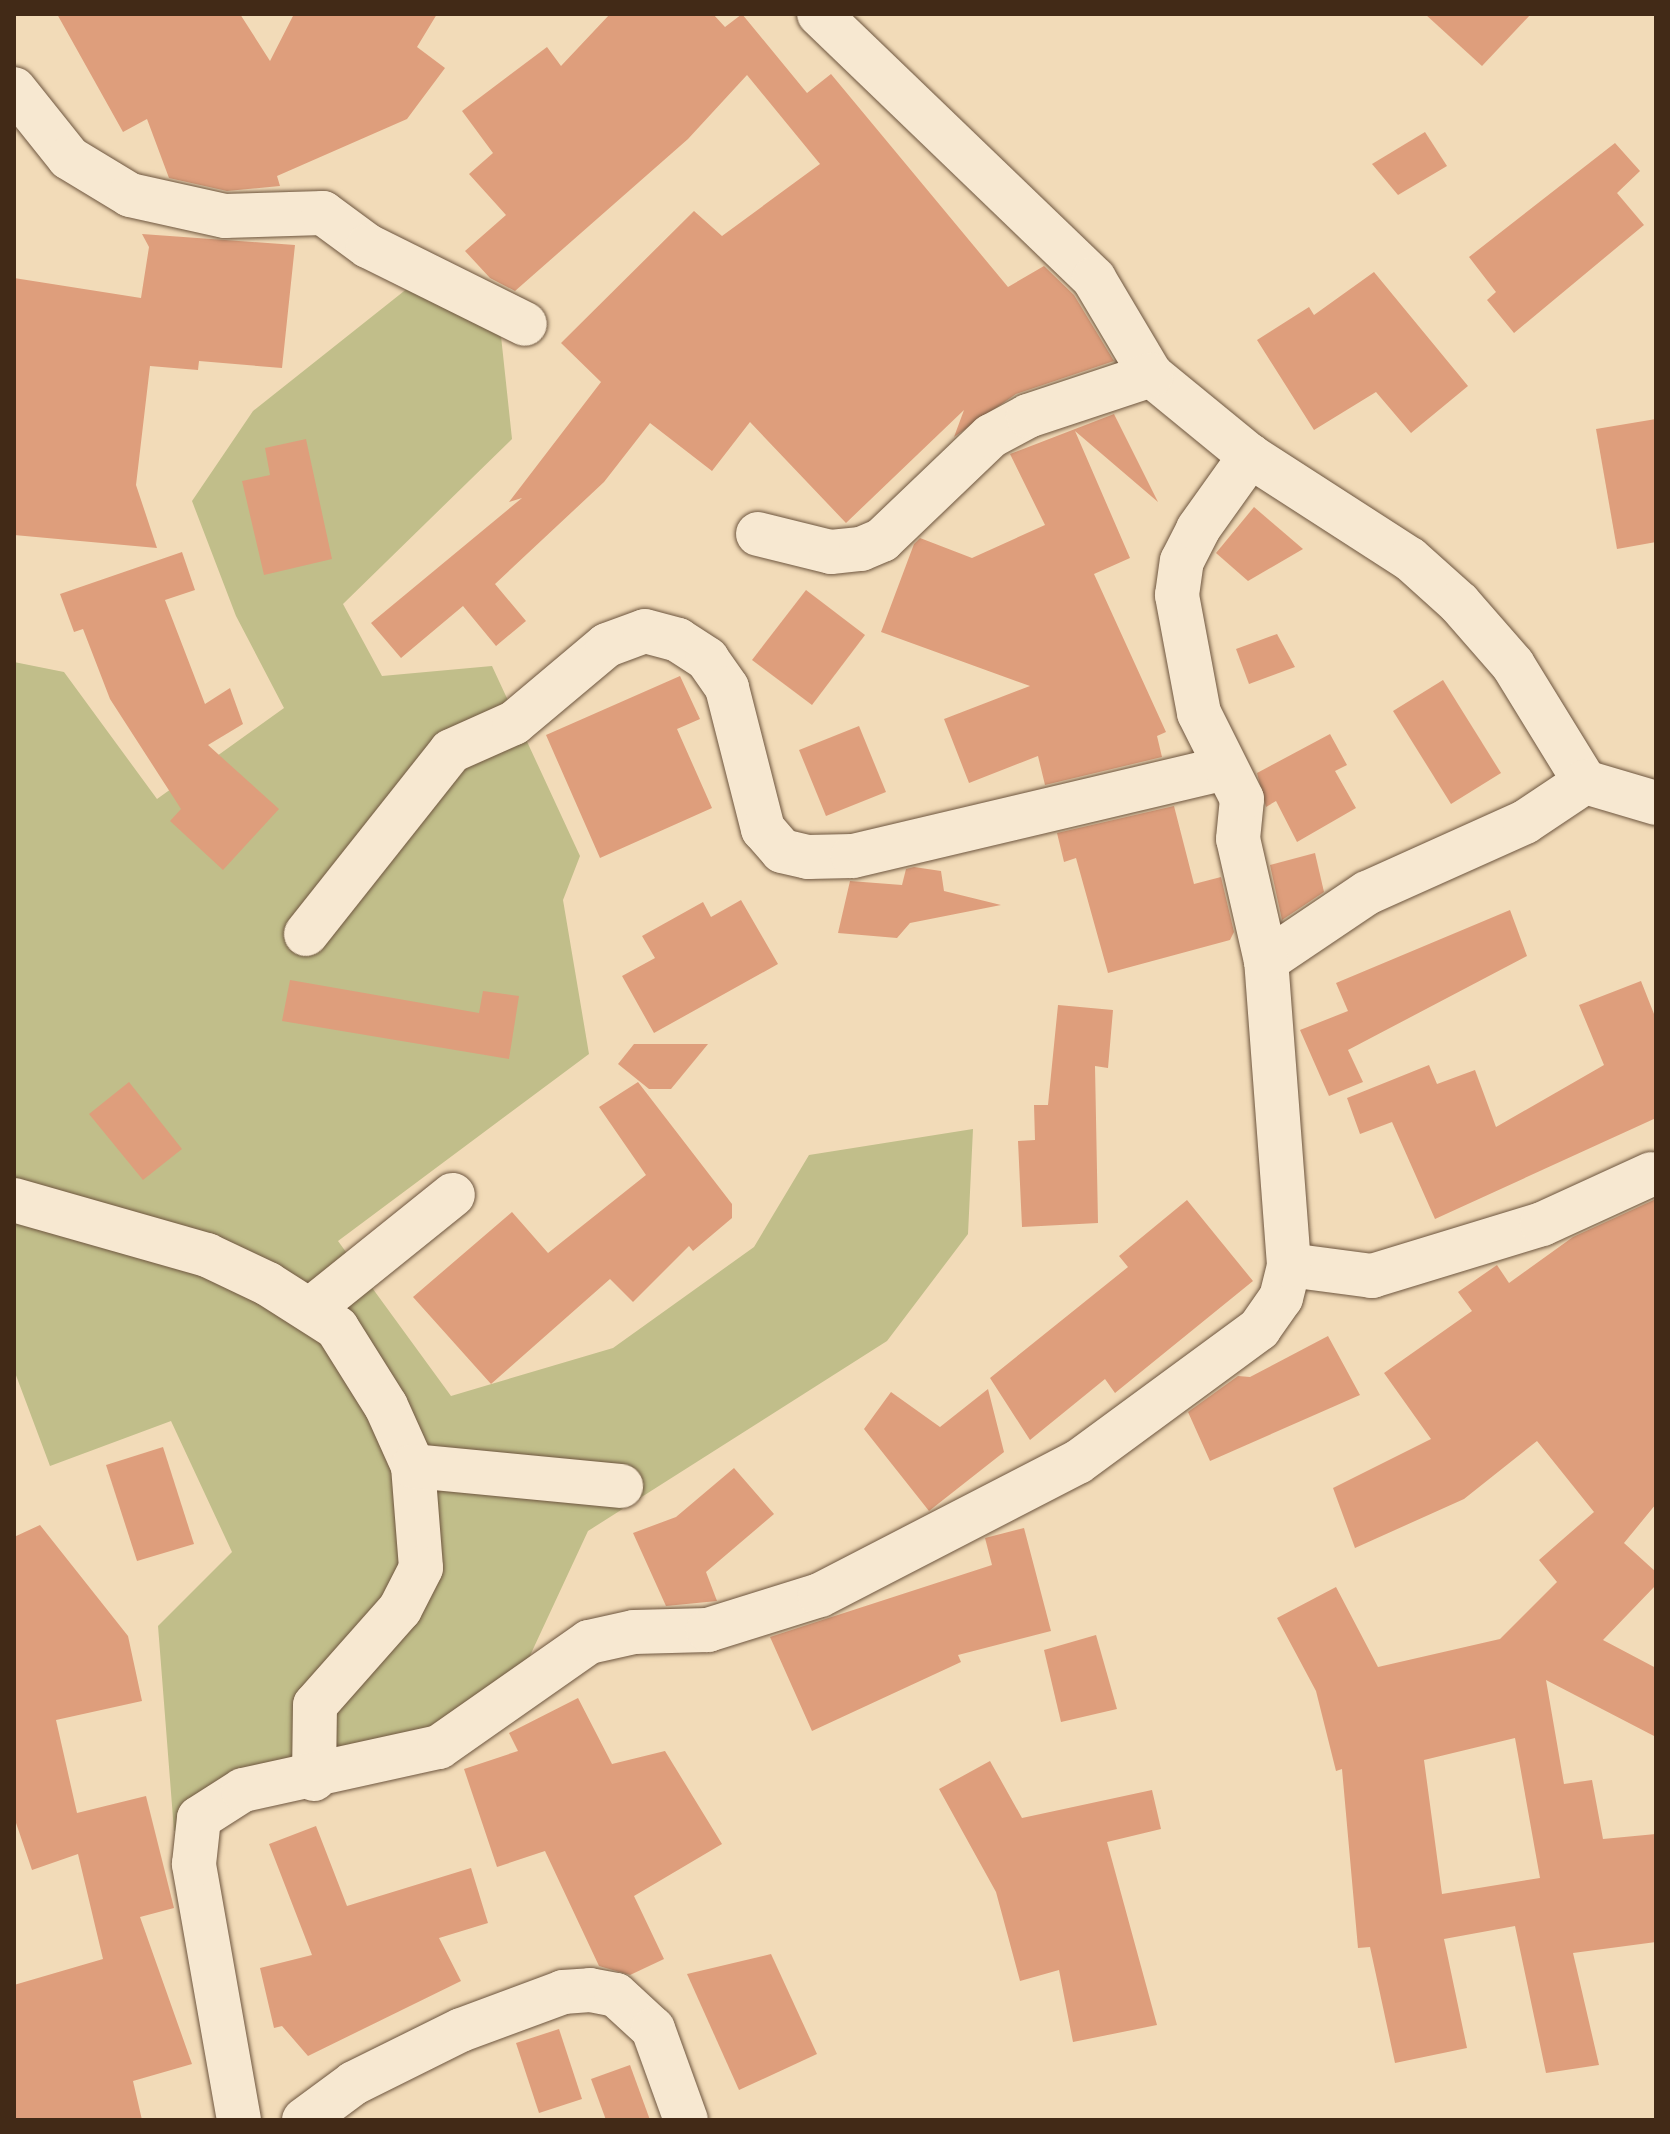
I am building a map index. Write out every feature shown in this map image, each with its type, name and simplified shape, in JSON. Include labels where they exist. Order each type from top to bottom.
[{"type":"street","points":[[819,14],[1094,279],[1151,375],[1250,456],[1410,559],[1459,603],[1513,665],[1585,782],[1656,803]]},
{"type":"street","points":[[14,89],[69,158],[130,195],[225,216],[323,213],[368,246],[525,324]]},
{"type":"street","points":[[758,534],[831,552],[861,549],[882,540],[991,436],[1028,416],[1151,375]]},
{"type":"street","points":[[239,2120],[194,1864],[199,1818],[243,1790],[314,1779],[439,1747],[589,1642],[634,1632],[708,1630],[788,1610],[1078,1462],[1259,1329],[1281,1298],[1289,1265],[1266,961],[1238,839],[1242,799],[1224,768],[1186,670],[1177,595],[1182,561],[1198,529],[1250,456]]},
{"type":"street","points":[[306,934],[451,751],[514,723],[607,645],[645,631],[678,640],[707,659],[727,688],[763,829],[782,851],[808,857],[853,856],[1224,768]]},
{"type":"street","points":[[1266,961],[1367,893],[1525,822],[1585,782]]},
{"type":"street","points":[[1289,1265],[1372,1276],[1542,1224],[1651,1174]]},
{"type":"street","points":[[311,1309],[453,1195]]},
{"type":"street","points":[[14,1200],[207,1255],[311,1309],[337,1328],[413,1466],[421,1568],[400,1609],[315,1705],[314,1779]]},
{"type":"street","points":[[413,1466],[621,1486]]},
{"type":"street","points":[[304,2120],[354,2083],[461,2030],[563,1992],[590,1990],[616,1995],[653,2029],[686,2120]]},
{"type":"shaded area","points":[[418,280],[501,336],[512,439],[343,604],[382,676],[492,666],[580,856],[563,900],[589,1054],[338,1241],[451,1396],[613,1348],[754,1247],[809,1155],[973,1129],[968,1234],[887,1341],[588,1531],[521,1675],[387,1767],[174,1831],[158,1626],[232,1552],[171,1421],[50,1466],[14,1370],[14,662],[64,672],[157,799],[284,708],[236,616],[192,501],[253,411]]},
{"type":"building","points":[[57,14],[240,14],[270,61],[294,14],[437,14],[417,47],[445,68],[407,119],[277,176],[280,186],[227,191],[169,178],[147,119],[123,132]]},
{"type":"building","points":[[610,14],[713,14],[725,27],[742,14],[807,93],[831,74],[1008,287],[1044,266],[1074,295],[1114,361],[1016,394],[954,437],[964,410],[846,523],[750,422],[712,471],[650,423],[604,482],[495,584],[526,621],[496,646],[463,606],[401,658],[371,623],[522,498],[509,502],[601,382],[561,343],[694,211],[722,236],[820,164],[747,75],[688,139],[515,291],[490,278],[465,251],[506,215],[469,174],[493,153],[462,111],[547,47],[561,66]]},
{"type":"building","points":[[1425,14],[1531,14],[1482,66]]},
{"type":"building","points":[[1425,132],[1447,166],[1398,195],[1372,164]]},
{"type":"building","points":[[1615,143],[1640,171],[1617,193],[1644,225],[1514,333],[1487,300],[1496,292],[1469,257]]},
{"type":"building","points":[[142,234],[295,245],[282,368],[199,361],[198,370],[150,366],[136,485],[157,548],[14,535],[14,278],[141,298],[149,247]]},
{"type":"building","points":[[1374,272],[1468,386],[1411,433],[1376,392],[1314,430],[1257,340],[1309,307],[1314,315]]},
{"type":"building","points":[[1114,414],[1158,502],[1075,431],[1130,558],[1094,574],[1166,732],[1157,736],[1162,757],[1045,785],[1038,756],[969,783],[944,719],[1030,686],[881,632],[914,544],[920,538],[972,558],[1045,525],[1010,454]]},
{"type":"building","points":[[1656,419],[1656,542],[1617,549],[1596,429]]},
{"type":"building","points":[[306,439],[332,559],[264,575],[242,481],[270,475],[265,448]]},
{"type":"building","points":[[1254,507],[1303,549],[1248,581],[1216,553]]},
{"type":"building","points":[[182,552],[195,590],[165,600],[205,704],[230,688],[243,724],[208,745],[279,809],[223,870],[170,821],[181,809],[110,699],[83,629],[74,632],[60,594]]},
{"type":"building","points":[[806,590],[865,635],[812,705],[752,660]]},
{"type":"building","points":[[1277,634],[1295,667],[1249,684],[1236,649]]},
{"type":"building","points":[[680,676],[700,719],[677,729],[712,808],[600,858],[546,735]]},
{"type":"building","points":[[1443,680],[1501,773],[1451,804],[1393,711]]},
{"type":"building","points":[[859,726],[886,792],[826,816],[799,750]]},
{"type":"building","points":[[1330,734],[1347,765],[1335,771],[1356,808],[1297,842],[1276,801],[1266,807],[1257,773]]},
{"type":"building","points":[[1174,806],[1194,884],[1221,877],[1234,932],[1230,940],[1108,973],[1076,858],[1064,862],[1057,833]]},
{"type":"building","points":[[1315,853],[1324,892],[1282,920],[1270,865]]},
{"type":"building","points":[[914,867],[941,871],[944,891],[1001,905],[910,923],[897,938],[838,933],[850,881],[902,885],[906,869]]},
{"type":"building","points":[[741,900],[778,964],[654,1033],[622,976],[655,958],[642,936],[703,902],[711,917]]},
{"type":"building","points":[[1510,910],[1527,956],[1348,1050],[1363,1082],[1329,1096],[1300,1030],[1348,1011],[1336,983]]},
{"type":"building","points":[[290,980],[479,1013],[483,991],[519,996],[509,1059],[282,1021]]},
{"type":"building","points":[[1641,981],[1656,1019],[1656,1118],[1435,1219],[1392,1122],[1360,1134],[1347,1098],[1429,1065],[1437,1084],[1475,1070],[1496,1127],[1604,1065],[1579,1005]]},
{"type":"building","points":[[1058,1005],[1113,1010],[1108,1068],[1095,1066],[1098,1223],[1022,1227],[1018,1141],[1035,1140],[1034,1105],[1048,1105]]},
{"type":"building","points":[[634,1044],[708,1044],[671,1089],[649,1089],[618,1064]]},
{"type":"building","points":[[129,1082],[182,1149],[143,1180],[89,1114]]},
{"type":"building","points":[[638,1082],[732,1204],[732,1218],[693,1251],[689,1246],[633,1302],[610,1279],[491,1384],[413,1297],[512,1212],[548,1253],[646,1175],[599,1107]]},
{"type":"building","points":[[1656,1199],[1656,1504],[1624,1543],[1656,1572],[1656,1585],[1603,1640],[1656,1668],[1656,1737],[1546,1680],[1564,1784],[1592,1780],[1603,1839],[1656,1834],[1656,1942],[1573,1953],[1599,2065],[1546,2073],[1515,1926],[1444,1939],[1467,2048],[1395,2063],[1370,1947],[1358,1948],[1342,1769],[1336,1771],[1316,1691],[1277,1618],[1336,1587],[1378,1667],[1500,1639],[1557,1582],[1539,1560],[1594,1512],[1537,1441],[1464,1499],[1355,1548],[1333,1488],[1431,1439],[1384,1373],[1472,1311],[1458,1292],[1497,1265],[1509,1283],[1573,1237]],"holes":[[[1515,1738],[1540,1878],[1442,1894],[1424,1760]]]},
{"type":"building","points":[[1187,1200],[1253,1281],[1115,1393],[1105,1379],[1030,1440],[990,1378],[1128,1267],[1119,1256]]},
{"type":"building","points":[[1328,1336],[1360,1395],[1210,1461],[1188,1412],[1238,1376],[1250,1377]]},
{"type":"building","points":[[988,1389],[1004,1452],[929,1511],[864,1429],[891,1392],[940,1427]]},
{"type":"building","points":[[163,1447],[194,1544],[137,1561],[106,1465]]},
{"type":"building","points":[[734,1468],[774,1514],[706,1572],[717,1601],[666,1606],[633,1533],[676,1517]]},
{"type":"building","points":[[40,1525],[128,1636],[142,1701],[56,1720],[77,1813],[146,1796],[174,1908],[140,1917],[192,2064],[133,2081],[142,2120],[14,2120],[14,1985],[103,1959],[78,1854],[32,1870],[14,1817],[14,1537]]},
{"type":"building","points":[[1024,1528],[1051,1631],[958,1655],[961,1662],[812,1731],[770,1637],[992,1565],[985,1538]]},
{"type":"building","points":[[1096,1635],[1117,1709],[1061,1722],[1044,1650]]},
{"type":"building","points":[[578,1698],[612,1764],[665,1751],[722,1844],[634,1896],[664,1959],[630,1975],[599,1966],[545,1851],[497,1867],[464,1769],[518,1751],[509,1733]]},
{"type":"building","points":[[990,1761],[1022,1818],[1152,1790],[1161,1829],[1107,1842],[1157,2025],[1073,2042],[1059,1970],[1020,1981],[996,1892],[939,1789]]},
{"type":"building","points":[[316,1826],[347,1906],[471,1868],[488,1923],[439,1938],[461,1981],[308,2056],[282,2026],[274,2028],[260,1968],[312,1955],[269,1844]]},
{"type":"building","points":[[771,1954],[817,2054],[739,2090],[687,1974]]},
{"type":"building","points":[[559,2029],[582,2099],[539,2113],[516,2043]]},
{"type":"building","points":[[630,2065],[650,2120],[606,2120],[591,2079]]}]
